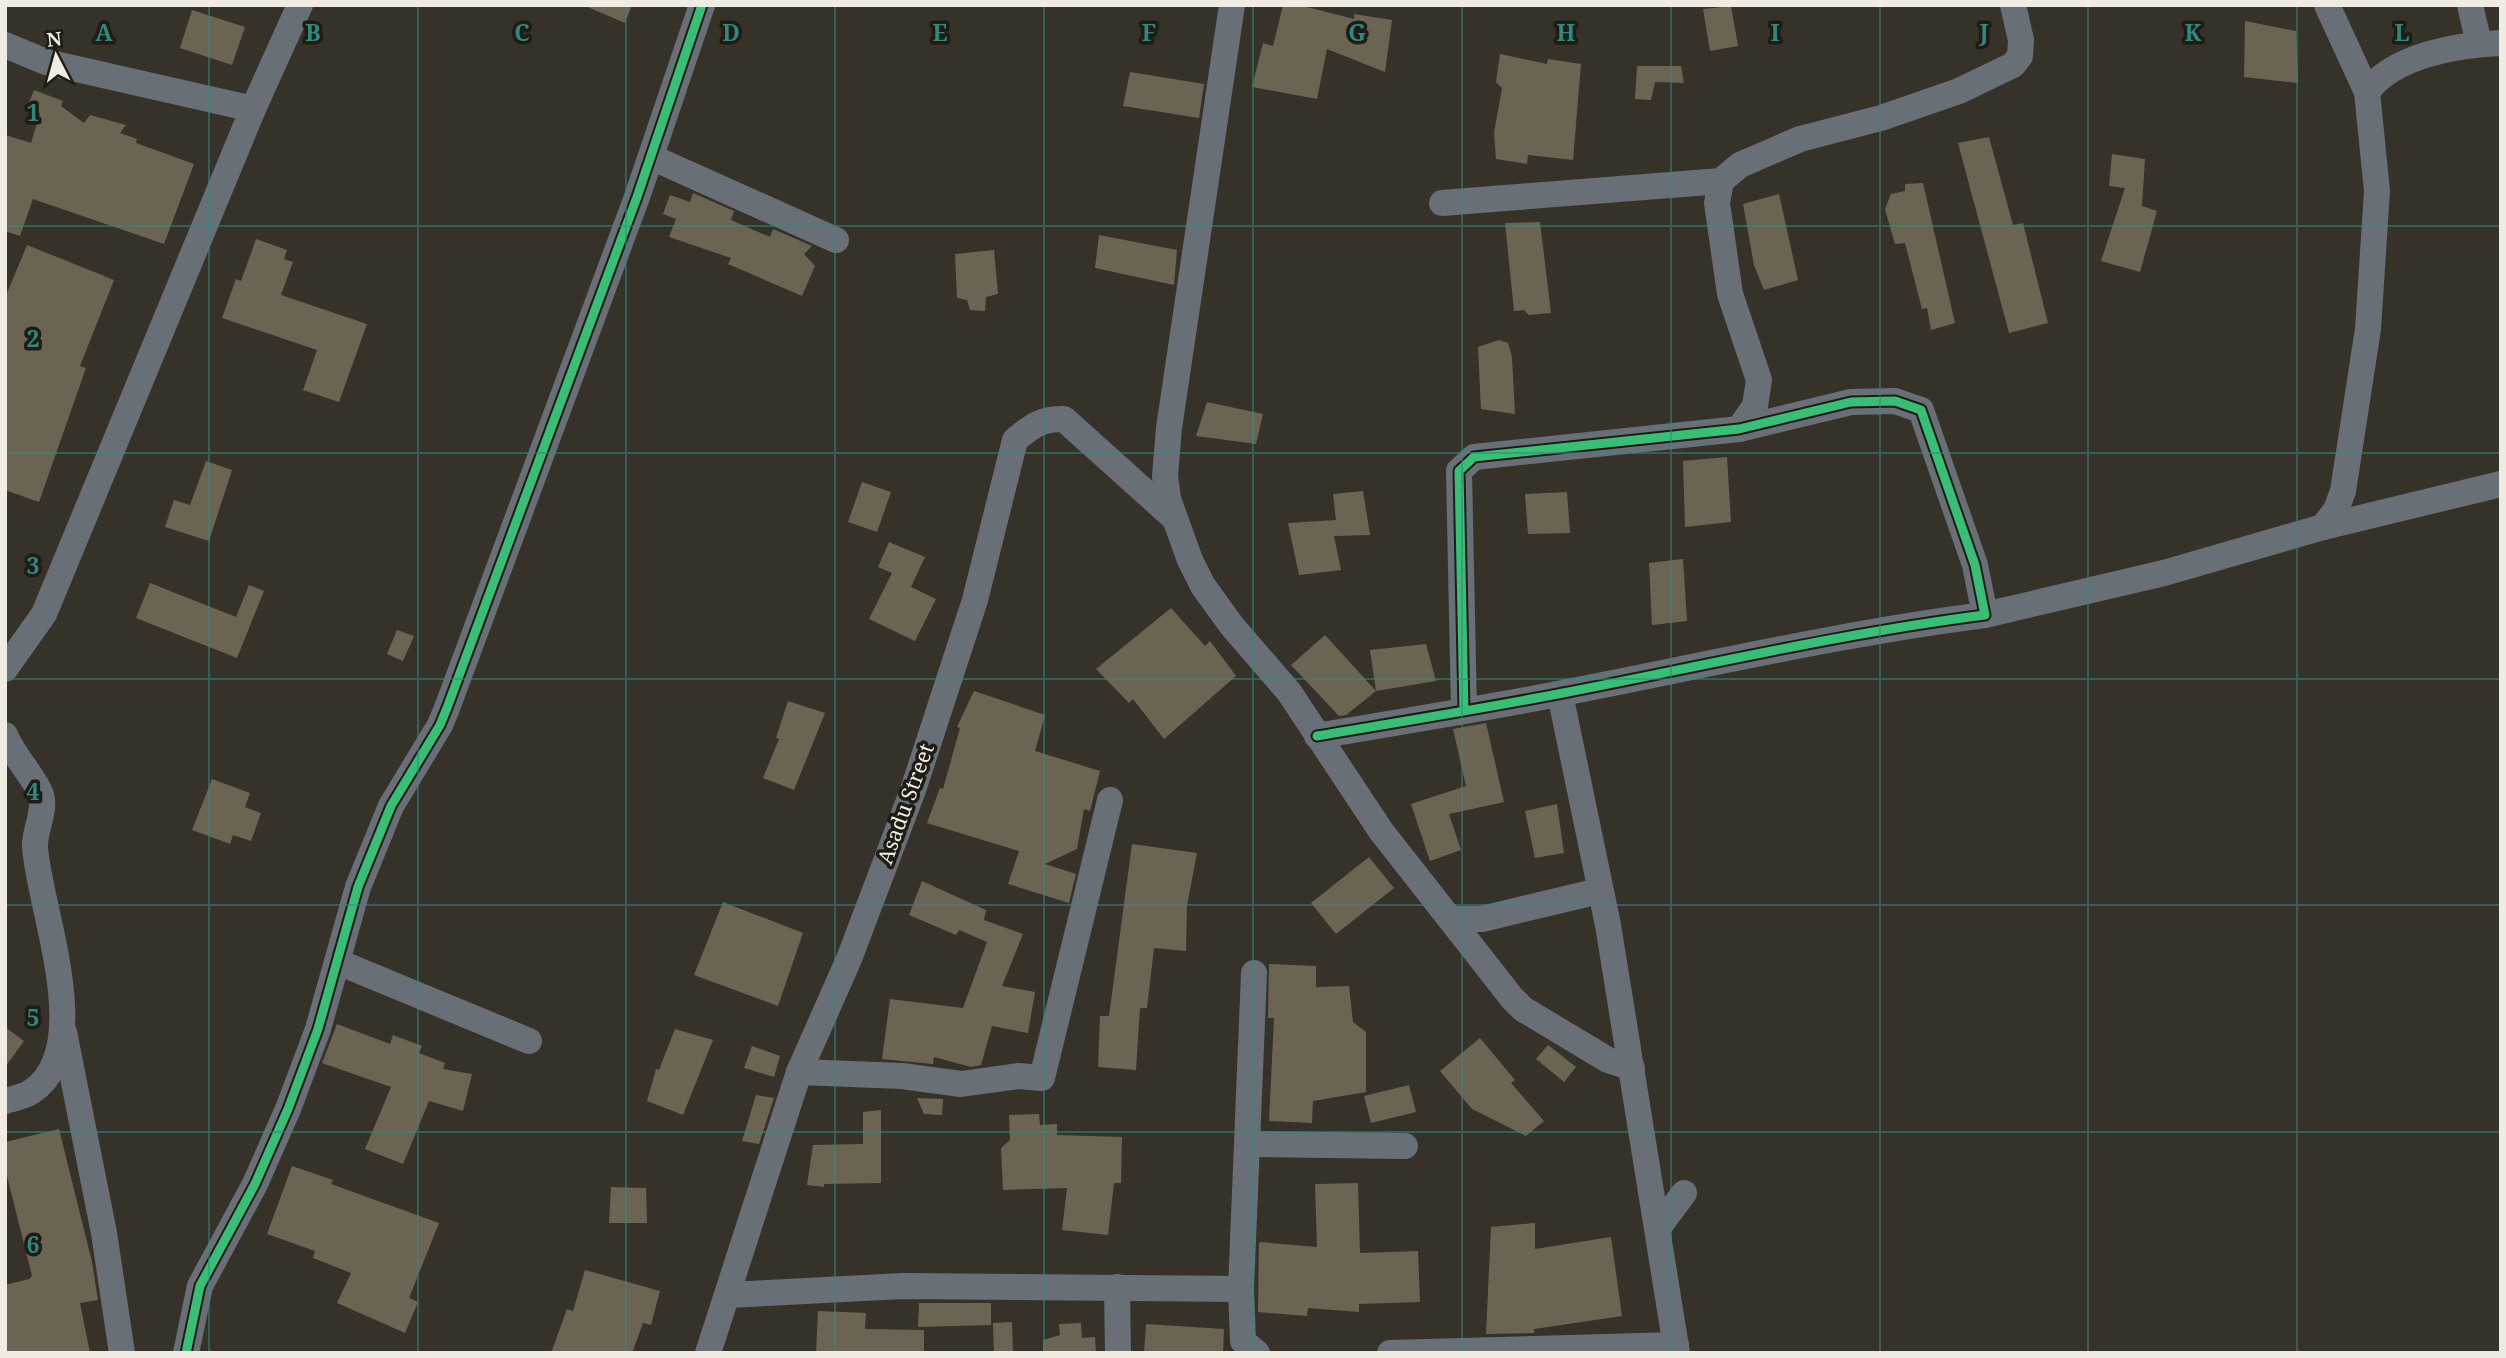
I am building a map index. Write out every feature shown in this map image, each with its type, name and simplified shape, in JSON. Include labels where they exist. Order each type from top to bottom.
[{"type":"street","points":[[5,668],[44,614],[253,109],[299,5]]},
{"type":"street","points":[[186,1353],[200,1286],[255,1184],[288,1109],[318,1029],[358,887],[391,806],[443,717],[651,157],[702,5]]},
{"type":"street","points":[[1232,5],[1169,428],[1165,476],[1173,517],[1203,586],[1232,626],[1289,692],[1381,831],[1523,1009],[1608,1060],[1632,1068]]},
{"type":"street","points":[[1442,203],[1721,181],[1740,165],[1800,139],[1881,118],[1959,91],[2013,65],[2020,56],[2021,40],[2013,5]]},
{"type":"street","points":[[2323,527],[2336,510],[2343,491],[2368,329],[2377,191],[2367,92],[2327,5]]},
{"type":"street","points":[[2367,92],[2378,76],[2395,67],[2490,43],[2470,5]]},
{"type":"street","points":[[5,45],[46,62],[253,109]]},
{"type":"street","points":[[651,157],[836,240]]},
{"type":"street","points":[[1721,181],[1717,203],[1730,294],[1759,380],[1778,401],[1802,414]]},
{"type":"street","points":[[1739,429],[1755,406],[1759,380]]},
{"type":"street","points":[[1464,711],[1459,471],[1474,457],[1739,429],[1851,402],[1895,401],[1921,410],[1975,565],[1985,615]]},
{"type":"street","name":"Asadu Street","points":[[708,1353],[799,1072],[849,959],[913,790],[975,600],[1016,440],[1033,425],[1047,418],[1064,419],[1173,517]]},
{"type":"street","points":[[1317,736],[1560,694],[1886,628],[1985,615],[2164,573],[2323,527],[2501,484]]},
{"type":"street","points":[[1390,1353],[1677,1349],[1608,925],[1560,694]]},
{"type":"street","points":[[5,735],[12,752],[40,793],[42,809],[36,827],[35,849],[52,926],[64,1030],[104,1233],[122,1353]]},
{"type":"street","points":[[799,1072],[902,1076],[961,1084],[1018,1076],[1042,1078],[1110,800]]},
{"type":"street","points":[[1453,919],[1482,919],[1599,891]]},
{"type":"street","points":[[338,962],[529,1041]]},
{"type":"street","points":[[1254,973],[1241,1289],[1243,1341],[1257,1353]]},
{"type":"street","points":[[18,1097],[49,1074],[64,1030]]},
{"type":"street","points":[[1247,1144],[1405,1146]]},
{"type":"street","points":[[1658,1228],[1684,1193]]},
{"type":"street","points":[[728,1295],[903,1286],[1241,1289]]},
{"type":"street","points":[[1117,1287],[1118,1353]]},
{"type":"building","points":[[583,5],[632,5],[625,23]]},
{"type":"building","points":[[1283,5],[1299,5],[1354,19],[1354,14],[1392,20],[1385,72],[1327,49],[1317,99],[1252,87],[1263,43],[1273,46]]},
{"type":"building","points":[[1731,6],[1738,46],[1710,51],[1703,9]]},
{"type":"building","points":[[192,10],[245,27],[232,65],[180,48]]},
{"type":"building","points":[[2245,21],[2296,31],[2298,83],[2244,77]]},
{"type":"building","points":[[1500,54],[1547,64],[1548,59],[1581,64],[1573,160],[1528,155],[1527,164],[1496,159],[1494,133],[1502,88],[1496,82]]},
{"type":"building","points":[[1637,66],[1681,66],[1684,83],[1655,82],[1651,100],[1635,99]]},
{"type":"building","points":[[1130,72],[1204,84],[1199,118],[1123,106]]},
{"type":"building","points":[[34,90],[63,101],[61,106],[84,123],[90,115],[126,125],[120,133],[137,139],[136,143],[194,164],[164,244],[33,199],[20,236],[5,231],[5,135],[31,143],[40,113],[27,108]]},
{"type":"building","points":[[1989,137],[2013,225],[2023,223],[2048,323],[2009,333],[1958,143]]},
{"type":"building","points":[[2112,154],[2145,159],[2142,206],[2157,211],[2140,272],[2101,261],[2125,188],[2109,186]]},
{"type":"building","points":[[1923,183],[1955,323],[1931,330],[1927,308],[1922,309],[1905,243],[1895,244],[1885,209],[1891,194],[1905,191],[1905,184]]},
{"type":"building","points":[[693,193],[734,211],[731,220],[770,237],[773,229],[812,246],[804,254],[815,266],[802,296],[728,264],[731,258],[669,237],[676,219],[663,214],[670,195],[690,202]]},
{"type":"building","points":[[1779,194],[1798,280],[1764,290],[1754,265],[1743,204]]},
{"type":"building","points":[[1540,222],[1551,313],[1529,315],[1524,310],[1514,311],[1505,223]]},
{"type":"building","points":[[1099,235],[1177,250],[1174,285],[1095,268]]},
{"type":"building","points":[[256,239],[287,250],[284,259],[293,262],[281,295],[367,324],[339,402],[303,390],[317,350],[222,318],[236,279],[241,281]]},
{"type":"building","points":[[27,245],[114,280],[80,366],[86,368],[39,502],[5,490],[5,298]]},
{"type":"building","points":[[994,250],[998,294],[986,297],[985,311],[970,310],[967,300],[957,298],[955,254]]},
{"type":"building","points":[[1499,340],[1508,343],[1512,357],[1515,414],[1481,409],[1478,347]]},
{"type":"building","points":[[1207,402],[1263,414],[1256,444],[1196,436]]},
{"type":"building","points":[[1727,457],[1731,522],[1685,527],[1683,461]]},
{"type":"building","points":[[206,461],[232,470],[209,541],[165,527],[174,500],[190,505]]},
{"type":"building","points":[[862,482],[891,492],[877,532],[848,522]]},
{"type":"building","points":[[1363,491],[1370,535],[1334,536],[1341,570],[1299,575],[1288,523],[1336,520],[1333,494]]},
{"type":"building","points":[[1567,492],[1570,533],[1528,534],[1525,494]]},
{"type":"building","points":[[889,542],[925,557],[911,587],[936,599],[915,641],[869,619],[892,573],[878,567]]},
{"type":"building","points":[[1683,559],[1687,621],[1652,625],[1649,563]]},
{"type":"building","points":[[150,583],[236,617],[249,585],[264,591],[237,658],[136,618]]},
{"type":"building","points":[[1171,608],[1205,646],[1210,641],[1236,676],[1164,739],[1133,699],[1129,703],[1096,669]]},
{"type":"building","points":[[397,630],[414,636],[403,661],[387,654]]},
{"type":"building","points":[[1325,635],[1376,691],[1346,715],[1339,716],[1291,665]]},
{"type":"building","points":[[1426,644],[1436,681],[1376,691],[1370,650]]},
{"type":"building","points":[[974,691],[1045,715],[1035,751],[1100,771],[1090,811],[1084,809],[1077,849],[1045,864],[1076,874],[1069,903],[1008,884],[1019,851],[927,823],[940,788],[943,789],[960,728],[957,727]]},
{"type":"building","points":[[788,701],[825,713],[794,790],[763,778],[779,739],[776,738]]},
{"type":"building","points":[[1486,723],[1504,802],[1449,814],[1461,850],[1430,861],[1411,804],[1466,786],[1453,729]]},
{"type":"building","points":[[212,779],[250,793],[245,807],[261,813],[251,841],[233,835],[230,844],[192,830]]},
{"type":"building","points":[[1557,804],[1564,853],[1535,858],[1525,811]]},
{"type":"building","points":[[1132,844],[1197,853],[1187,906],[1186,951],[1154,948],[1147,1008],[1140,1008],[1136,1070],[1098,1067],[1100,1016],[1109,1016]]},
{"type":"building","points":[[1369,857],[1394,888],[1336,934],[1311,903]]},
{"type":"building","points":[[922,881],[986,910],[984,920],[1023,934],[1002,986],[1035,992],[1028,1033],[992,1026],[981,1065],[971,1067],[934,1057],[933,1064],[882,1059],[890,999],[963,1008],[987,942],[959,930],[956,935],[909,915]]},
{"type":"building","points":[[723,902],[803,933],[778,1006],[694,975]]},
{"type":"building","points":[[1269,964],[1316,966],[1316,987],[1349,986],[1353,1022],[1366,1032],[1366,1092],[1313,1101],[1312,1123],[1269,1121],[1274,1018],[1268,1018]]},
{"type":"building","points":[[337,1024],[390,1044],[393,1035],[422,1046],[419,1053],[445,1063],[443,1069],[472,1074],[463,1111],[429,1101],[403,1164],[365,1149],[391,1087],[322,1063]]},
{"type":"building","points":[[5,1027],[24,1041],[5,1067]]},
{"type":"building","points":[[675,1029],[713,1040],[683,1115],[647,1101],[656,1069],[659,1070]]},
{"type":"building","points":[[1480,1038],[1515,1080],[1511,1083],[1544,1121],[1526,1136],[1472,1109],[1440,1071]]},
{"type":"building","points":[[1548,1045],[1576,1067],[1564,1082],[1536,1059]]},
{"type":"building","points":[[752,1046],[780,1056],[774,1077],[744,1068]]},
{"type":"building","points":[[1409,1085],[1416,1112],[1371,1123],[1364,1096]]},
{"type":"building","points":[[756,1095],[774,1098],[759,1144],[742,1141]]},
{"type":"building","points":[[917,1098],[943,1099],[942,1115],[924,1114]]},
{"type":"building","points":[[881,1110],[881,1183],[824,1184],[824,1187],[807,1185],[813,1145],[863,1144],[863,1112]]},
{"type":"building","points":[[1039,1114],[1040,1125],[1057,1124],[1057,1135],[1122,1137],[1121,1183],[1114,1183],[1108,1235],[1062,1230],[1067,1188],[1003,1190],[1001,1148],[1010,1140],[1009,1115]]},
{"type":"building","points":[[59,1129],[92,1262],[98,1300],[80,1303],[90,1353],[5,1353],[5,1285],[32,1276],[5,1168],[5,1142]]},
{"type":"building","points":[[292,1166],[333,1180],[331,1184],[439,1223],[409,1298],[418,1302],[405,1333],[337,1303],[351,1273],[313,1258],[315,1251],[267,1234]]},
{"type":"building","points":[[1358,1183],[1360,1253],[1418,1251],[1420,1302],[1359,1304],[1359,1312],[1308,1308],[1307,1316],[1258,1312],[1259,1242],[1317,1247],[1315,1184]]},
{"type":"building","points":[[611,1187],[646,1188],[647,1223],[609,1223]]},
{"type":"building","points":[[1535,1223],[1535,1249],[1611,1237],[1622,1316],[1534,1329],[1534,1333],[1486,1334],[1491,1227]]},
{"type":"building","points":[[585,1270],[660,1291],[651,1325],[643,1323],[632,1353],[551,1353],[567,1309],[573,1311]]},
{"type":"building","points":[[919,1303],[991,1303],[991,1325],[918,1327]]},
{"type":"building","points":[[818,1311],[866,1313],[865,1329],[924,1330],[924,1353],[816,1353]]},
{"type":"building","points":[[1012,1322],[1013,1353],[994,1353],[993,1323]]},
{"type":"building","points":[[1081,1323],[1082,1338],[1095,1337],[1096,1353],[1043,1353],[1043,1340],[1060,1335],[1059,1324]]},
{"type":"building","points":[[1146,1324],[1224,1329],[1223,1353],[1144,1353]]},
{"type":"cycle path","points":[[186,1353],[200,1286],[255,1184],[288,1109],[318,1029],[358,887],[391,806],[440,725],[447,708],[637,197],[702,5]]},
{"type":"cycle path","points":[[1317,736],[1471,710],[1532,699],[1826,640],[1985,615],[1975,565],[1921,410],[1895,401],[1851,402],[1739,429],[1474,457],[1459,471],[1464,711]]}]
